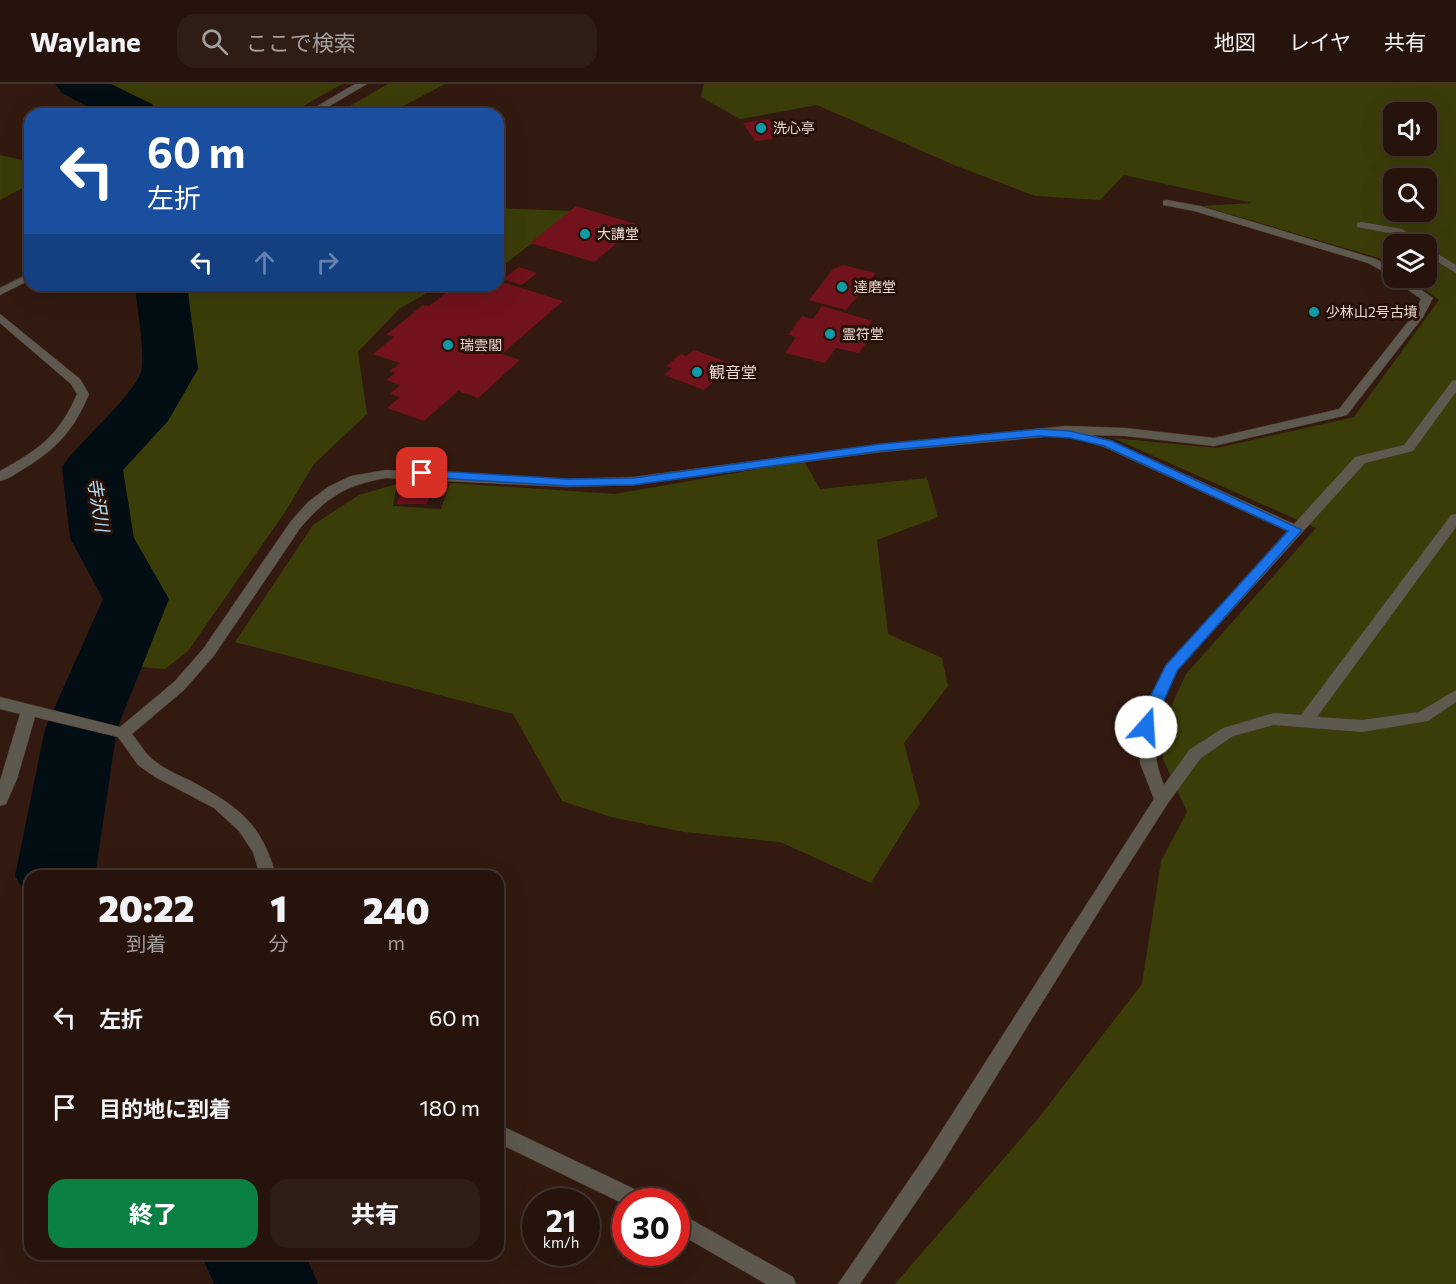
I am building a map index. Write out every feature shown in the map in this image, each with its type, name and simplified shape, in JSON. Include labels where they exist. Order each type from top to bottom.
[{"type":"street","points":[[320,108],[362,84]]},
{"type":"street","points":[[1167,203],[1196,208],[1372,261],[1383,268]]},
{"type":"street","points":[[1361,225],[1398,231],[1403,234]]},
{"type":"street","points":[[1437,257],[1456,270]]},
{"type":"street","points":[[0,292],[24,279]]},
{"type":"street","points":[[116,731],[179,686],[208,653],[296,524],[313,505],[333,490],[356,479],[386,474],[422,473],[568,483],[633,482],[881,448],[1039,432],[1125,432],[1214,442],[1343,412],[1406,333],[1427,298],[1412,288]]},
{"type":"street","points":[[0,317],[76,382],[82,394],[74,417],[51,447],[0,477]]},
{"type":"street","points":[[1162,799],[1147,759],[1146,727],[1154,703],[1171,668],[1360,460],[1408,448],[1456,384]]},
{"type":"street","points":[[1039,432],[1070,434],[1108,444],[1296,530]]},
{"type":"street","points":[[1306,720],[1408,586],[1456,518]]},
{"type":"street","points":[[848,1284],[933,1161],[1162,799],[1195,753],[1228,732],[1274,719],[1362,726],[1423,717],[1456,695]]},
{"type":"street","points":[[0,703],[116,731],[144,760],[161,773],[220,804],[245,826],[261,850],[266,870]]},
{"type":"street","points":[[0,800],[9,779],[29,710]]},
{"type":"street","points":[[504,1136],[612,1188]]},
{"type":"street","points":[[690,1229],[786,1284]]},
{"type":"shaded area","points":[[98,84],[342,84],[300,108],[140,108]]},
{"type":"shaded area","points":[[388,84],[445,84],[399,108],[346,108]]},
{"type":"shaded area","points":[[704,84],[1456,84],[1456,1284],[895,1284],[1037,1120],[1142,984],[1161,861],[1187,812],[1163,759],[1161,728],[1186,674],[1316,528],[1113,438],[1217,448],[1354,417],[1439,300],[1423,288],[1437,288],[1437,234],[1383,234],[1383,261],[1202,206],[1252,203],[1124,175],[1100,200],[1035,196],[954,165],[817,105],[740,119],[701,97]]},
{"type":"shaded area","points":[[0,155],[24,161],[24,187],[0,200]]},
{"type":"shaded area","points":[[504,208],[573,211],[505,264]]},
{"type":"shaded area","points":[[167,291],[430,291],[399,309],[358,352],[367,414],[314,464],[285,512],[188,651],[165,669],[120,665],[152,605],[151,592],[121,535],[106,489],[114,467],[174,396]]},
{"type":"shaded area","points":[[804,461],[820,489],[927,478],[938,517],[877,540],[888,634],[942,658],[948,686],[904,743],[920,804],[871,883],[780,842],[684,832],[611,817],[562,801],[513,714],[235,642],[313,525],[359,495],[397,484],[393,506],[441,509],[450,483],[615,494]]},
{"type":"building","name":"洗心亭","points":[[769,119],[780,134],[771,135],[773,139],[755,141],[743,123]]},
{"type":"building","name":"大講堂","points":[[576,206],[639,225],[594,262],[530,243]]},
{"type":"building","name":"達磨堂","points":[[843,265],[876,273],[846,310],[809,300],[833,269]]},
{"type":"building","points":[[519,267],[537,273],[522,285],[504,278]]},
{"type":"building","name":"瑞雲閣","points":[[504,283],[563,301],[502,354],[520,360],[478,398],[458,391],[424,421],[387,408],[400,397],[390,394],[400,385],[386,380],[395,373],[390,371],[400,363],[373,354],[394,337],[386,335],[423,305],[429,306],[448,291],[504,291]]},
{"type":"building","name":"霊符堂","points":[[822,306],[872,321],[864,332],[872,334],[859,353],[836,348],[825,363],[785,353],[796,337],[788,335],[802,316],[813,319]]},
{"type":"building","name":"観音堂","points":[[694,350],[733,364],[704,390],[664,375],[672,368],[666,366],[681,354],[686,356]]},
{"type":"building","points":[[403,484],[432,484],[427,504],[397,504]]},
{"type":"waterway","name":"寺沢川","points":[[77,84],[124,108]]},
{"type":"waterway","name":"寺沢川","points":[[56,870],[81,729],[136,599],[102,538],[92,467],[147,409],[170,369],[162,291]]},
{"type":"waterway","name":"寺沢川","points":[[253,1260],[269,1284]]},
{"type":"place","name":"洗心亭","points":[[761,128]]},
{"type":"place","name":"大講堂","points":[[585,234]]},
{"type":"place","name":"達磨堂","points":[[842,287]]},
{"type":"place","name":"少林山2号古墳","points":[[1314,312]]},
{"type":"place","name":"霊符堂","points":[[830,334]]},
{"type":"place","name":"瑞雲閣","points":[[448,345]]},
{"type":"place","name":"観音堂","points":[[697,372]]},
{"type":"route","points":[[422,473],[568,483],[633,482],[881,448],[1039,432],[1089,437],[1296,530],[1171,668],[1154,703],[1146,727]]}]
